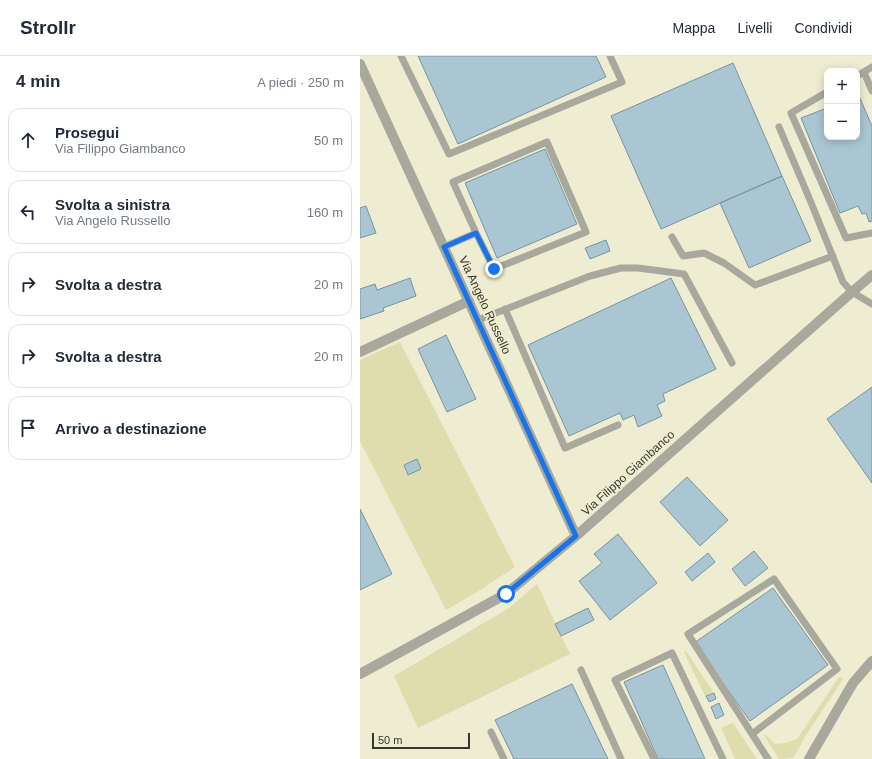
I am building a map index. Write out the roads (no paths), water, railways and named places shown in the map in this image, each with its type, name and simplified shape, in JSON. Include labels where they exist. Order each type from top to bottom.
[{"type":"street","name":"Via Angelo Russello","points":[[360,64],[576,536]]},
{"type":"street","name":"Via Filippo Giambanco","points":[[360,674],[506,594],[576,536],[872,275]]},
{"type":"street","points":[[360,352],[469,301]]},
{"type":"street","points":[[809,759],[853,683],[872,661]]},
{"type":"lane","points":[[401,56],[449,154],[622,82],[610,56]]},
{"type":"lane","points":[[860,74],[872,68]]},
{"type":"lane","points":[[864,72],[872,91]]},
{"type":"lane","points":[[824,94],[791,113],[846,238],[872,233]]},
{"type":"lane","points":[[779,127],[843,282],[852,292],[872,304]]},
{"type":"lane","points":[[547,142],[586,232],[494,269],[476,233],[453,182],[547,142]]},
{"type":"lane","points":[[444,247],[476,233]]},
{"type":"lane","points":[[672,237],[682,256],[704,254],[724,263],[755,285],[833,256]]},
{"type":"lane","points":[[478,320],[590,276],[621,268],[638,268],[684,274],[732,363]]},
{"type":"lane","points":[[505,309],[565,448],[618,425]]},
{"type":"lane","points":[[752,734],[837,669],[774,579],[688,634],[752,734],[768,759]]},
{"type":"lane","points":[[654,759],[615,680],[672,653],[723,759]]},
{"type":"lane","points":[[581,670],[621,759]]},
{"type":"lane","points":[[491,732],[504,759]]}]
